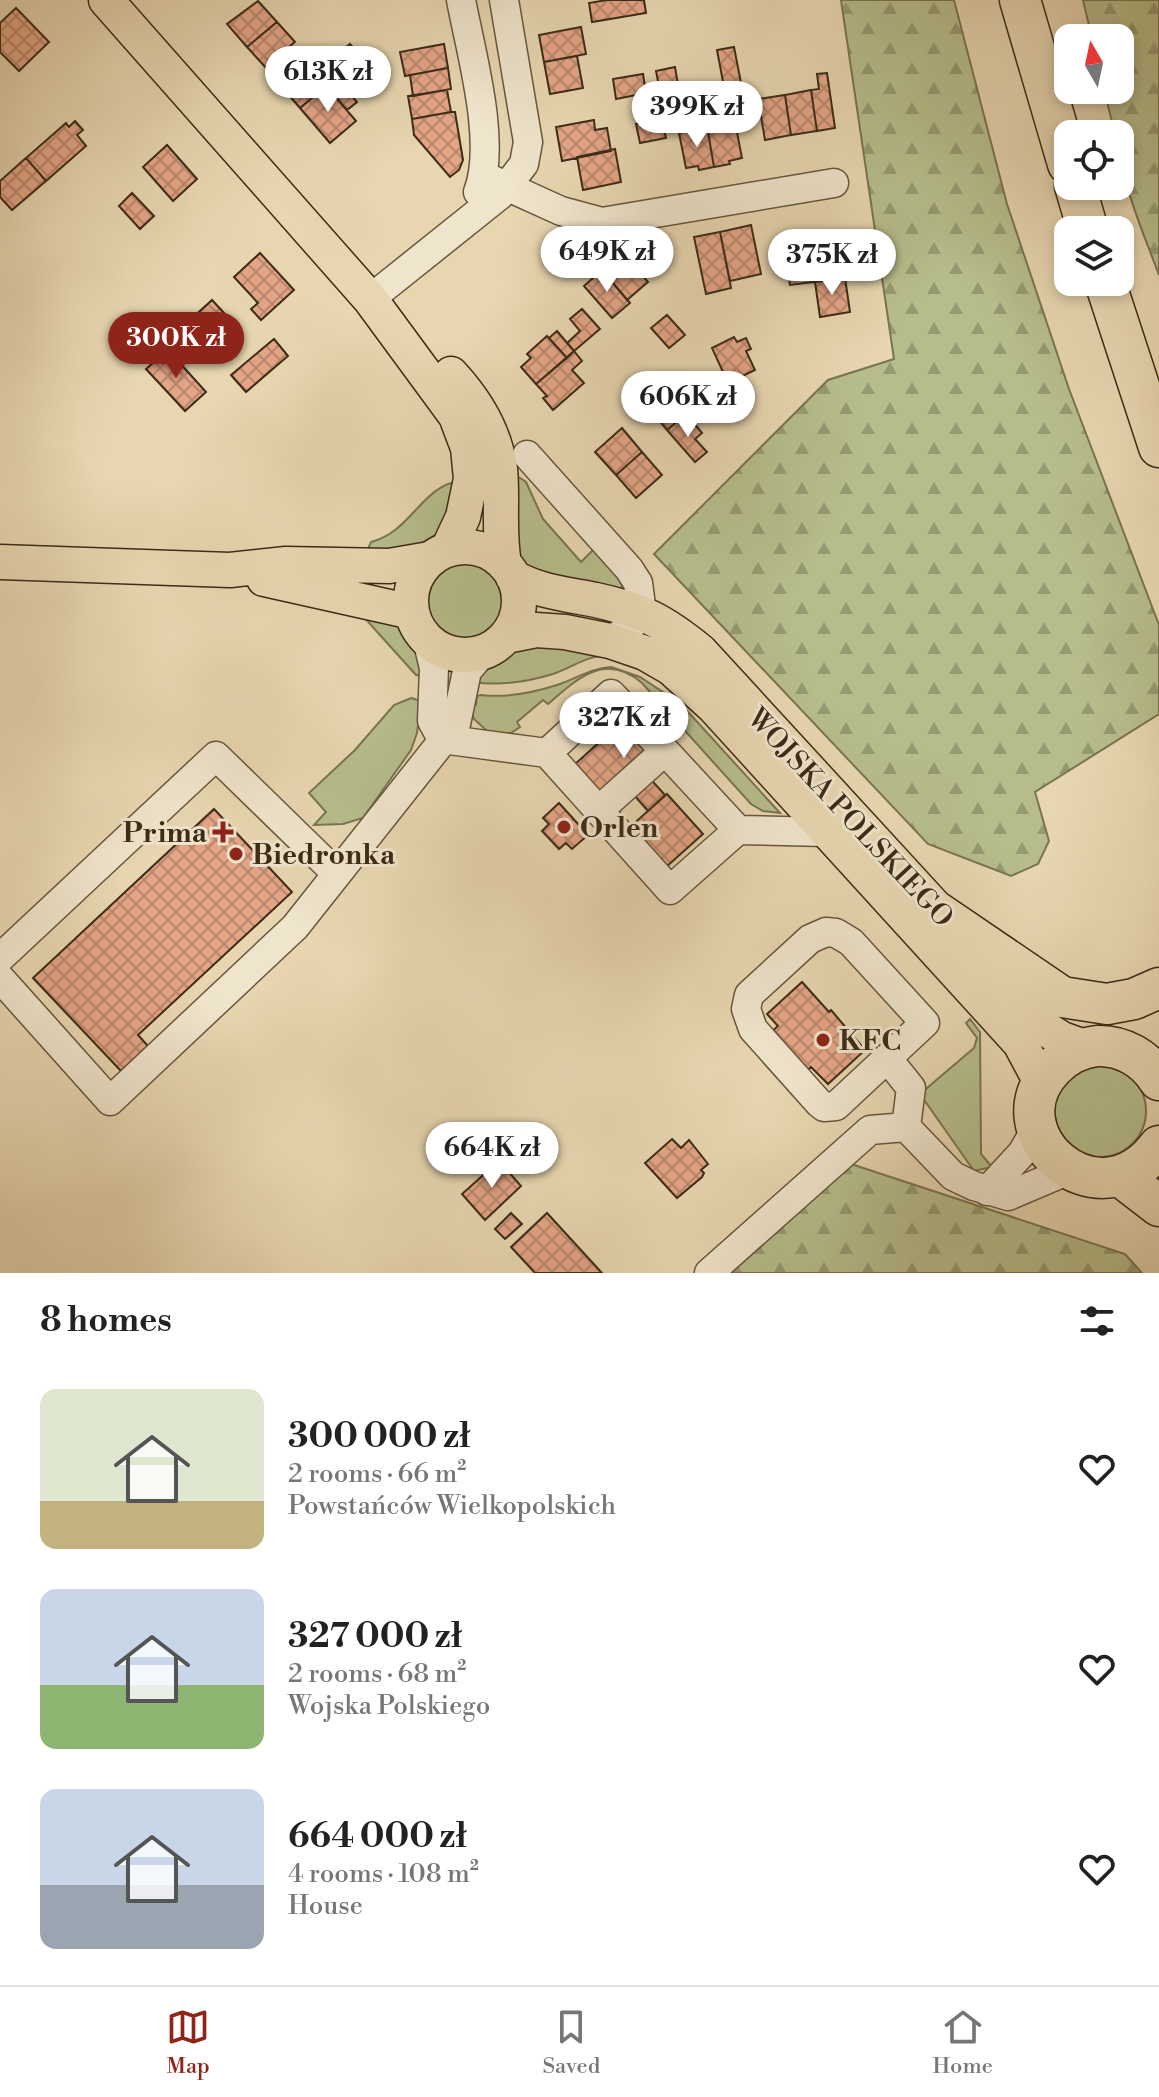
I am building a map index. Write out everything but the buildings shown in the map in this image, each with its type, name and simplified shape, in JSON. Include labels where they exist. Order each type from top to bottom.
[{"type":"highway","points":[[1020,0],[1055,120]]},
{"type":"highway","points":[[1110,296],[1159,447]]},
{"type":"highway","points":[[937,912],[1062,997],[1107,1004],[1134,999],[1159,988]]},
{"type":"highway","points":[[1159,1080],[1124,1043],[1060,1061],[1042,1084],[1036,1105],[1037,1127],[1049,1152],[1069,1170],[1085,1177],[1103,1179],[1120,1176],[1150,1159],[1159,1146]]},
{"type":"highway","points":[[1120,1176],[1159,1206]]},
{"type":"main road","points":[[106,0],[370,299],[443,394],[456,416],[468,448],[471,469],[469,493],[463,517],[439,554],[414,583],[411,597],[419,625],[439,648],[469,654],[495,643],[514,622],[518,607],[518,592],[500,538],[500,468],[487,423],[461,384],[429,350],[370,299]]},
{"type":"main road","points":[[0,562],[230,570],[286,564],[389,566],[463,547],[478,548],[492,554],[509,570]]},
{"type":"main road","points":[[230,570],[419,625]]},
{"type":"main road","name":"WOJSKA POLSKIEGO","points":[[509,570],[529,586],[620,606],[661,621],[700,651],[1049,1031],[1062,1039],[1124,1043]]},
{"type":"main road","name":"WOJSKA POLSKIEGO","points":[[495,643],[536,630],[548,630],[610,641],[645,653],[671,668],[696,690],[1020,1043],[1042,1084]]},
{"type":"street","points":[[461,0],[496,180]]},
{"type":"street","points":[[370,299],[448,238],[496,180],[524,164],[528,142],[504,0]]},
{"type":"street","points":[[496,180],[561,211],[602,222],[834,183]]},
{"type":"street","points":[[527,455],[638,583],[642,613],[629,628],[610,641]]},
{"type":"street","points":[[419,625],[434,668],[432,721],[442,739]]},
{"type":"street","points":[[0,978],[110,1101],[295,927],[456,724],[467,671],[495,643]]},
{"type":"street","points":[[547,753],[611,694],[738,830]]},
{"type":"street","points":[[442,739],[547,753],[670,890],[738,830],[827,832]]},
{"type":"street","points":[[598,811],[665,751]]},
{"type":"street","points":[[0,958],[216,756],[336,873]]},
{"type":"street","points":[[826,932],[844,936],[925,1023],[887,1058],[836,1106],[824,1107],[753,1029],[747,1016],[749,995],[810,939],[826,932]]},
{"type":"street","points":[[887,1058],[911,1088],[906,1127]]},
{"type":"street","points":[[906,1127],[953,1176],[987,1191],[1008,1196],[1069,1170]]},
{"type":"street","points":[[709,1273],[870,1130],[906,1127]]},
{"type":"street","points":[[987,1191],[1022,1153],[1037,1127]]},
{"type":"green space","points":[[841,0],[954,0],[1007,204],[1069,389],[1159,625],[1159,714],[1035,792],[1049,841],[1038,864],[1011,876],[928,844],[654,554],[828,380],[894,359]]},
{"type":"green space","points":[[1083,0],[1159,0],[1159,275],[1132,200],[1134,120],[1112,120],[1108,104],[1134,104],[1134,24],[1089,24]]},
{"type":"green space","points":[[517,476],[526,482],[543,519],[581,562],[595,548],[624,584],[617,592],[530,572],[519,558],[509,507]]},
{"type":"green space","points":[[459,481],[440,532],[413,548],[365,555],[371,542],[396,529],[435,492]]},
{"type":"green space","points":[[464,560],[479,563],[492,572],[501,585],[504,600],[501,615],[492,628],[479,637],[464,640],[449,637],[436,628],[427,615],[424,600],[427,585],[436,572],[449,563]]},
{"type":"green space","points":[[361,614],[399,625],[418,652],[423,676],[416,675]]},
{"type":"green space","points":[[522,642],[612,655],[588,659],[533,679],[503,683],[473,682],[489,664]]},
{"type":"green space","points":[[611,667],[640,677],[681,704],[780,813],[763,811],[751,804],[642,683],[616,669],[592,672],[548,704],[543,700],[517,722],[520,727],[511,733],[489,733],[474,719],[470,706],[476,705],[477,696],[529,692],[557,685],[596,669]]},
{"type":"green space","points":[[411,698],[421,701],[417,733],[411,750],[363,818],[343,824],[314,825],[326,812],[309,793],[355,750],[394,705]]},
{"type":"green space","points":[[970,1019],[980,1032],[981,1154],[992,1167],[974,1171],[920,1094],[974,1048],[977,1038],[966,1023]]},
{"type":"green space","points":[[1100,1065],[1118,1069],[1132,1079],[1142,1093],[1146,1111],[1142,1129],[1132,1143],[1118,1153],[1100,1157],[1082,1153],[1068,1143],[1058,1129],[1054,1111],[1058,1093],[1068,1079],[1082,1069]]},
{"type":"green space","points":[[851,1164],[1125,1254],[1142,1273],[730,1273]]},
{"type":"place","name":"Orlen","points":[[564,827]]},
{"type":"place","name":"Prima","points":[[223,832]]},
{"type":"place","name":"Biedronka","points":[[236,854]]},
{"type":"place","name":"KFC","points":[[823,1040]]}]
